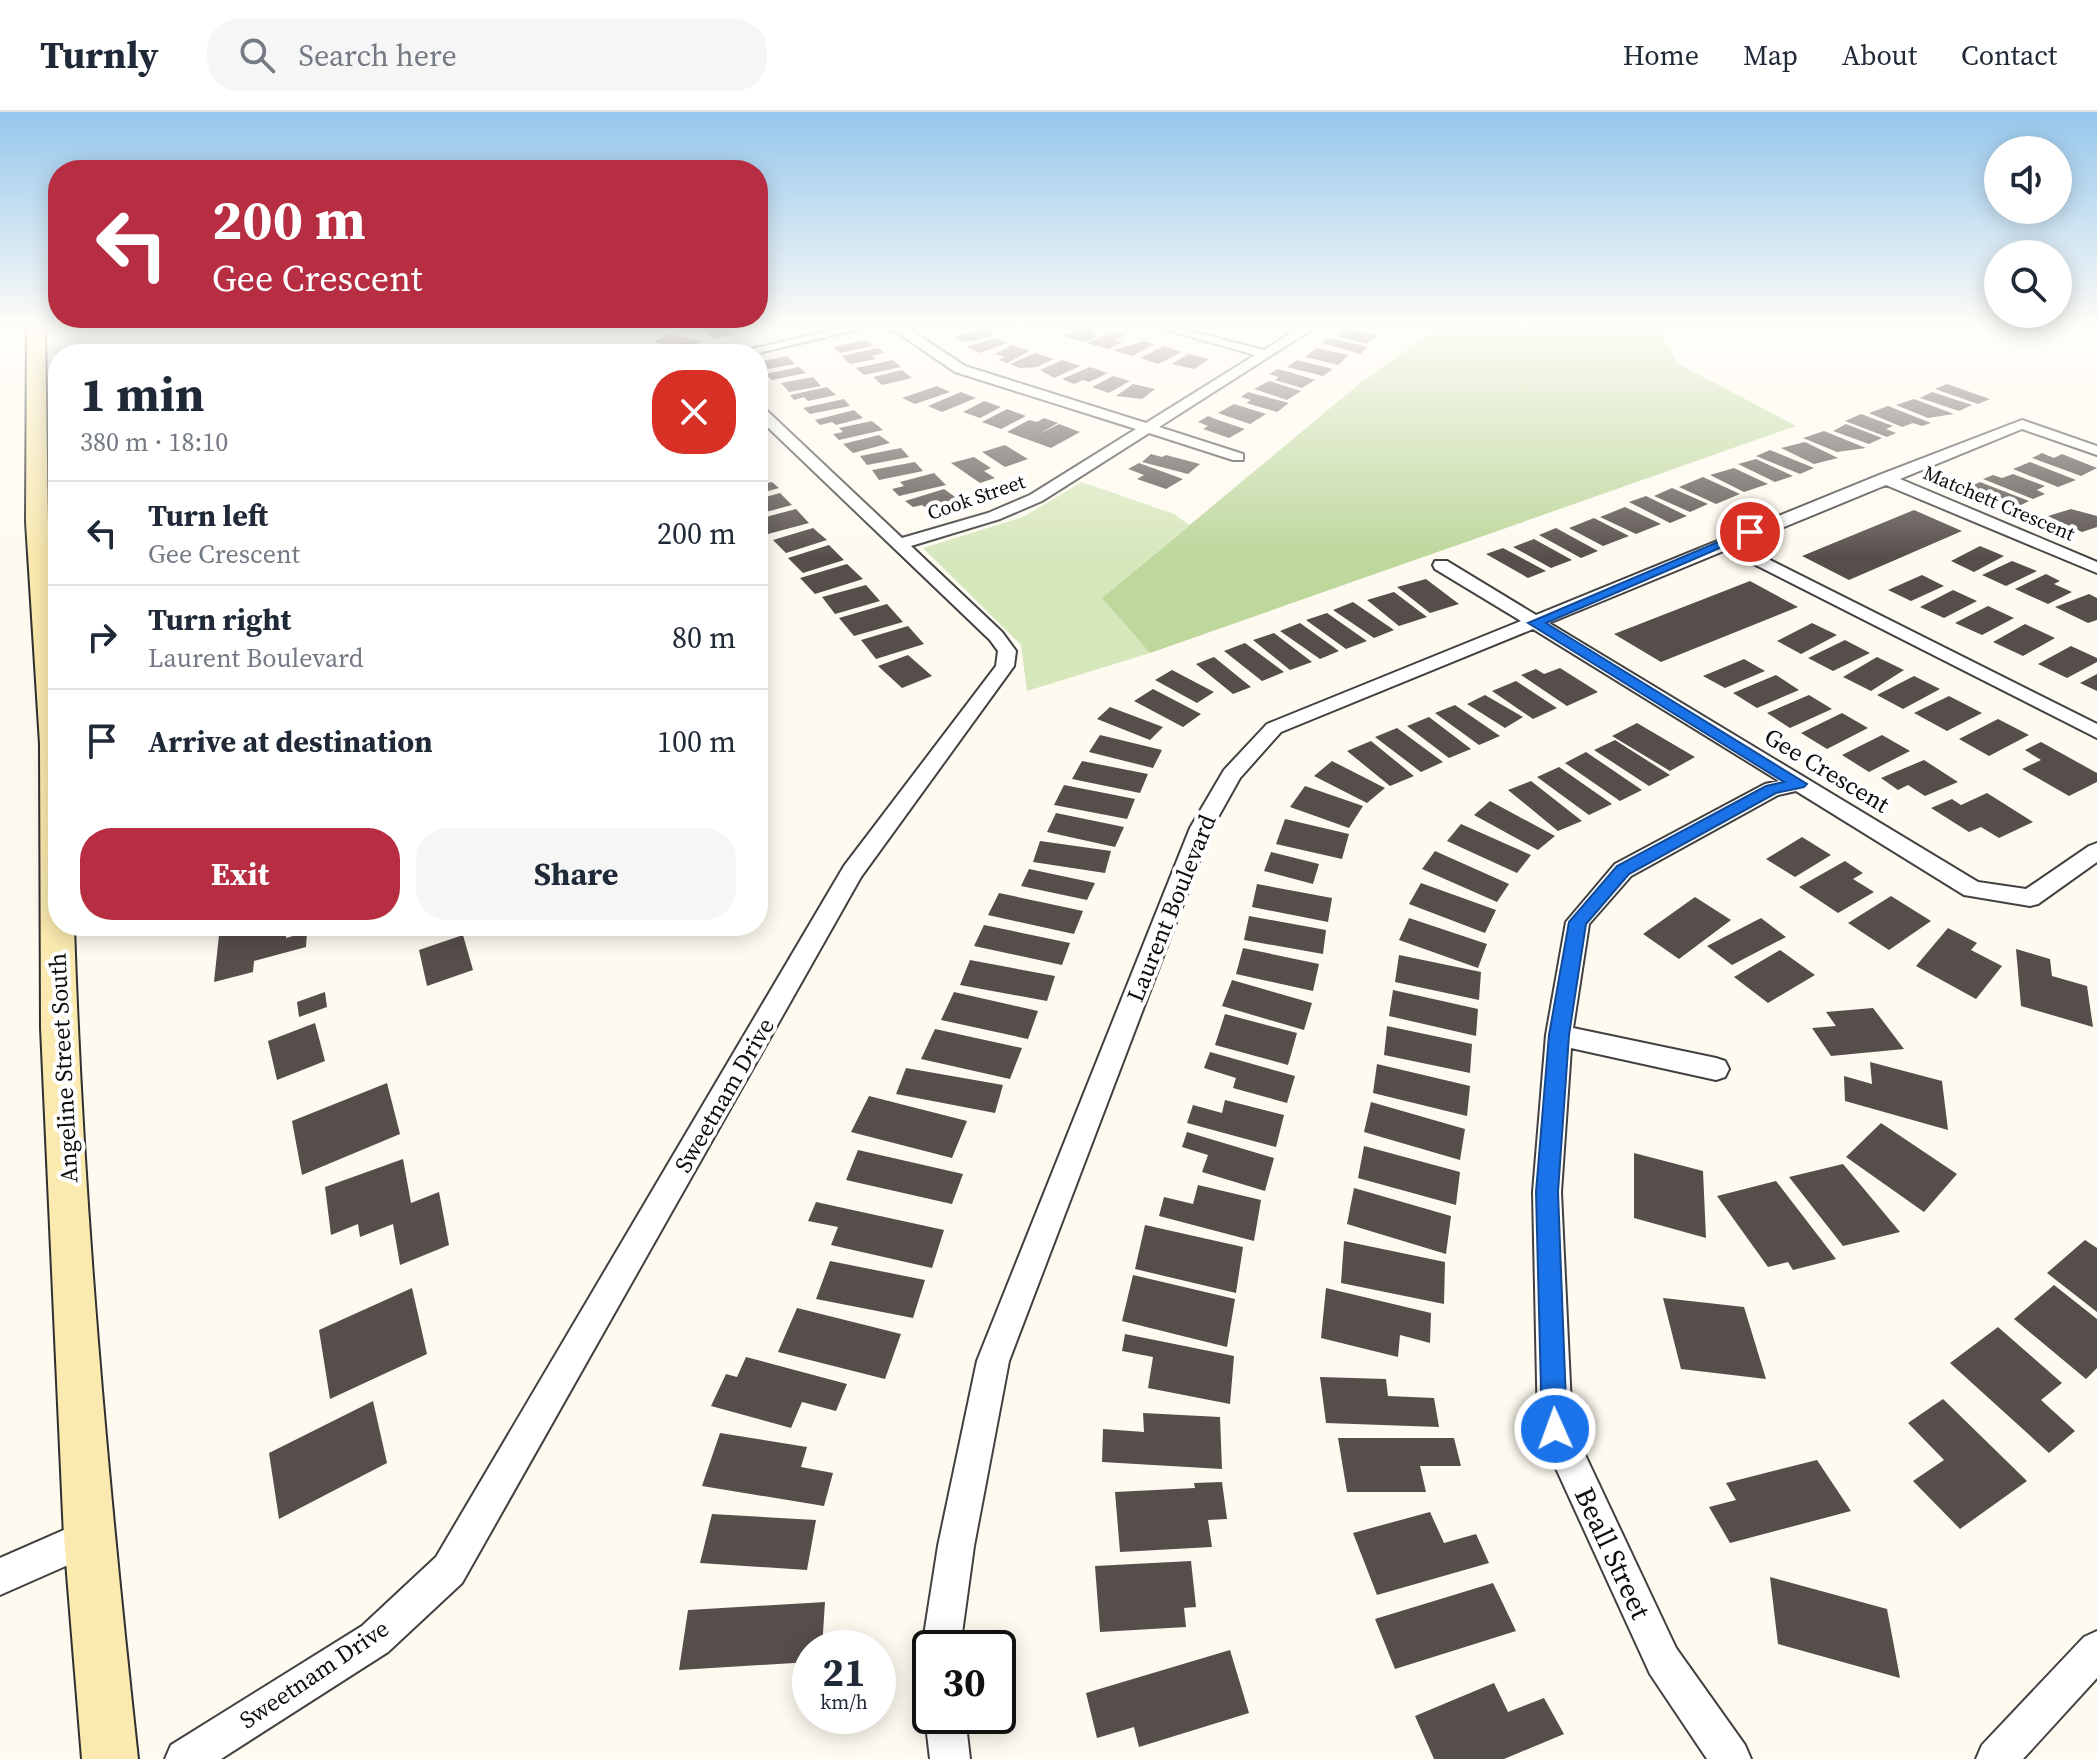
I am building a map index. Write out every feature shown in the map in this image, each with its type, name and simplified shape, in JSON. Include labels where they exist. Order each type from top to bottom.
[{"type":"main road","name":"Angeline Street South","points":[[36,405],[37,522],[48,666]]},
{"type":"main road","name":"Angeline Street South","points":[[57,936],[59,1028],[89,1537],[110,1759]]},
{"type":"street","points":[[1074,405],[1238,457]]},
{"type":"street","name":"Cook Street","points":[[899,544],[1016,508],[1184,405]]},
{"type":"street","name":"Sweetnam Drive","points":[[185,1759],[375,1639],[449,1570],[852,872],[1005,666],[1007,651],[996,636],[768,420]]},
{"type":"street","name":"Laurent Boulevard","points":[[944,1630],[956,1546],[993,1361],[1201,828],[1231,775],[1274,728],[2022,424],[2097,451]]},
{"type":"street","name":"Matchett Crescent","points":[[1884,478],[2097,568]]},
{"type":"street","points":[[1724,543],[2097,732]]},
{"type":"street","name":"Gee Crescent","points":[[1441,565],[1972,889],[2030,898],[2097,851]]},
{"type":"street","name":"Beall Street","points":[[1731,1759],[1663,1661],[1555,1429],[1547,1192],[1559,1035],[1578,922],[1623,870],[1772,789],[1799,784]]},
{"type":"street","points":[[1559,1035],[1716,1069]]},
{"type":"street","points":[[0,1577],[89,1537]]},
{"type":"street","points":[[1996,1759],[2097,1650]]},
{"type":"street","points":[[947,1734],[950,1759]]},
{"type":"green space","points":[[1334,405],[1756,405],[1796,426],[1150,653],[1102,598]]},
{"type":"green space","points":[[1082,482],[1174,514],[1189,525],[1102,598],[1150,653],[1027,691],[1021,645],[923,548],[1023,517]]},
{"type":"building","points":[[817,405],[850,406],[810,414],[803,408]]},
{"type":"building","points":[[931,405],[959,405],[942,412],[928,406]]},
{"type":"building","points":[[977,405],[1001,407],[980,418],[963,412]]},
{"type":"building","points":[[1237,405],[1266,414],[1250,424],[1218,413]]},
{"type":"building","points":[[1252,405],[1287,405],[1277,412]]},
{"type":"building","points":[[1896,405],[1930,405],[1954,414],[1928,418]]},
{"type":"building","points":[[1941,405],[1972,405],[1959,411]]},
{"type":"building","points":[[1888,406],[1931,423],[1922,426],[1913,423],[1902,427],[1869,413]]},
{"type":"building","points":[[1007,409],[1026,416],[1001,429],[982,422]]},
{"type":"building","points":[[854,410],[863,418],[836,425],[832,422],[820,425],[815,420]]},
{"type":"building","points":[[1861,414],[1893,426],[1886,429],[1896,433],[1887,437],[1845,421]]},
{"type":"building","points":[[1208,416],[1245,429],[1229,438],[1203,429],[1208,426],[1198,422]]},
{"type":"building","points":[[1044,418],[1058,423],[1039,434],[1059,424],[1080,432],[1051,448],[1007,432],[1029,420],[1037,422]]},
{"type":"building","points":[[872,421],[883,430],[839,440],[833,434],[843,432],[839,428]]},
{"type":"building","points":[[1846,424],[1882,438],[1869,444],[1833,431]]},
{"type":"building","points":[[1824,431],[1866,448],[1837,452],[1803,438]]},
{"type":"building","points":[[879,435],[890,443],[853,453],[843,444]]},
{"type":"building","points":[[1805,442],[1838,458],[1814,464],[1781,448]]},
{"type":"building","points":[[1005,445],[1028,459],[1005,467],[982,452]]},
{"type":"building","points":[[901,448],[909,457],[867,465],[860,456]]},
{"type":"building","points":[[1770,450],[1814,468],[1800,474],[1756,456]]},
{"type":"building","points":[[2042,453],[2054,458],[2062,454],[2097,468],[2081,476],[2032,458]]},
{"type":"building","points":[[1151,454],[1200,464],[1188,474],[1142,462]]},
{"type":"building","points":[[974,457],[991,468],[984,471],[995,478],[980,483],[951,463]]},
{"type":"building","points":[[1756,459],[1793,476],[1775,482],[1738,464]]},
{"type":"building","points":[[915,462],[923,471],[879,480],[872,470]]},
{"type":"building","points":[[2030,462],[2076,480],[2058,487],[2013,469]]},
{"type":"building","points":[[1139,463],[1183,479],[1166,489],[1137,479],[1144,475],[1128,469]]},
{"type":"building","points":[[1734,468],[1768,484],[1744,492],[1710,475]]},
{"type":"building","points":[[934,473],[946,485],[899,496],[892,489],[904,486],[900,482]]},
{"type":"building","points":[[2013,474],[2045,486],[2037,490],[2045,494],[2033,499],[1983,479]]},
{"type":"building","points":[[1703,477],[1740,494],[1716,504],[1679,487]]},
{"type":"building","points":[[772,482],[779,488],[768,491],[768,483]]},
{"type":"building","points":[[1980,482],[2029,501],[2011,510],[1962,490]]},
{"type":"building","points":[[1672,488],[1708,504],[1690,512],[1654,496]]},
{"type":"building","points":[[944,489],[958,499],[928,509],[922,505],[913,507],[905,501]]},
{"type":"building","points":[[780,493],[792,505],[768,511],[768,496]]},
{"type":"building","points":[[1646,496],[1687,516],[1670,523],[1629,502]]},
{"type":"building","points":[[1625,507],[1661,524],[1636,534],[1600,517]]},
{"type":"building","points":[[796,509],[809,523],[768,534],[768,516]]},
{"type":"building","points":[[2071,509],[2097,516],[2097,527],[2082,532],[2048,516]]},
{"type":"building","points":[[1914,510],[1962,531],[1849,580],[1802,556]]},
{"type":"building","points":[[1594,518],[1629,536],[1603,546],[1569,528]]},
{"type":"building","points":[[813,528],[827,540],[786,553],[773,540]]},
{"type":"building","points":[[1556,528],[1598,551],[1581,558],[1539,535]]},
{"type":"building","points":[[1534,539],[1572,560],[1551,568],[1513,547]]},
{"type":"building","points":[[829,545],[844,560],[803,573],[788,558]]},
{"type":"building","points":[[1980,546],[2004,556],[1974,572],[1951,561]]},
{"type":"building","points":[[1503,548],[1546,571],[1528,578],[1486,554]]},
{"type":"building","points":[[2012,561],[2037,571],[2006,586],[1982,575]]},
{"type":"building","points":[[847,564],[863,579],[815,594],[800,578]]},
{"type":"building","points":[[2046,574],[2060,581],[2054,584],[2072,592],[2048,604],[2015,589]]},
{"type":"building","points":[[1922,575],[1944,586],[1911,601],[1888,590]]},
{"type":"building","points":[[1426,579],[1459,604],[1430,613],[1397,587]]},
{"type":"building","points":[[1750,581],[1798,607],[1661,662],[1614,634]]},
{"type":"building","points":[[866,585],[880,601],[835,614],[822,597]]},
{"type":"building","points":[[1953,590],[1977,601],[1944,618],[1920,607]]},
{"type":"building","points":[[1394,592],[1427,617],[1399,626],[1367,600]]},
{"type":"building","points":[[2089,594],[2097,598],[2097,620],[2088,623],[2055,607]]},
{"type":"building","points":[[1353,602],[1394,630],[1374,638],[1333,610]]},
{"type":"building","points":[[887,604],[903,622],[854,636],[839,618]]},
{"type":"building","points":[[1988,606],[2014,618],[1982,635],[1955,623]]},
{"type":"building","points":[[1327,613],[1367,641],[1346,649],[1306,620]]},
{"type":"building","points":[[1300,623],[1339,651],[1320,659],[1280,631]]},
{"type":"building","points":[[1812,623],[1837,635],[1801,654],[1777,641]]},
{"type":"building","points":[[2025,624],[2055,638],[2023,656],[1993,642]]},
{"type":"building","points":[[908,626],[924,644],[876,659],[861,640]]},
{"type":"building","points":[[1274,633],[1312,662],[1290,670],[1253,640]]},
{"type":"building","points":[[1845,640],[1870,653],[1833,671],[1808,658]]},
{"type":"building","points":[[1245,643],[1284,672],[1262,681],[1224,651]]},
{"type":"building","points":[[2071,646],[2097,658],[2097,662],[2067,678],[2038,664]]},
{"type":"building","points":[[908,655],[932,676],[902,688],[878,666]]},
{"type":"building","points":[[1214,657],[1251,687],[1233,694],[1196,664]]},
{"type":"building","points":[[1877,657],[1904,670],[1871,691],[1843,677]]},
{"type":"building","points":[[1744,659],[1765,671],[1725,688],[1703,676]]},
{"type":"building","points":[[1560,668],[1598,692],[1567,706],[1521,675],[1536,669],[1544,674]]},
{"type":"building","points":[[1172,670],[1214,692],[1197,703],[1155,680]]},
{"type":"building","points":[[2097,674],[2097,691],[2080,683]]},
{"type":"building","points":[[1776,675],[1799,690],[1757,708],[1733,693]]},
{"type":"building","points":[[1914,676],[1940,689],[1903,709],[1877,695]]},
{"type":"building","points":[[1516,681],[1557,708],[1533,719],[1492,691]]},
{"type":"building","points":[[1153,689],[1201,714],[1183,727],[1134,701]]},
{"type":"building","points":[[1485,695],[1523,717],[1505,728],[1467,704]]},
{"type":"building","points":[[1809,695],[1832,709],[1790,728],[1767,713]]},
{"type":"building","points":[[1949,696],[1982,713],[1947,731],[1914,713]]},
{"type":"building","points":[[1455,705],[1500,736],[1479,745],[1435,713]]},
{"type":"building","points":[[1110,707],[1163,727],[1150,740],[1097,719]]},
{"type":"building","points":[[1842,713],[1868,728],[1827,749],[1801,733]]},
{"type":"building","points":[[1429,717],[1471,749],[1449,758],[1407,726]]},
{"type":"building","points":[[1998,719],[2029,735],[1989,756],[1959,739]]},
{"type":"building","points":[[1637,723],[1695,757],[1670,771],[1612,736]]},
{"type":"building","points":[[1397,728],[1443,762],[1421,772],[1375,737]]},
{"type":"building","points":[[1100,735],[1162,750],[1153,768],[1089,752]]},
{"type":"building","points":[[1882,735],[1910,751],[1869,772],[1842,755]]},
{"type":"building","points":[[1615,740],[1670,775],[1649,786],[1594,750]]},
{"type":"building","points":[[1371,741],[1414,776],[1390,786],[1347,751]]},
{"type":"building","points":[[2041,742],[2097,773],[2097,782],[2069,796],[2022,769],[2041,760],[2025,750]]},
{"type":"building","points":[[1586,752],[1642,790],[1620,801],[1565,763]]},
{"type":"building","points":[[1924,760],[1958,782],[1925,796],[1908,785],[1898,790],[1881,778]]},
{"type":"building","points":[[1082,761],[1148,774],[1140,793],[1072,779]]},
{"type":"building","points":[[1332,761],[1385,788],[1367,803],[1314,776]]},
{"type":"building","points":[[1559,767],[1612,804],[1589,815],[1537,777]]},
{"type":"building","points":[[1531,781],[1582,821],[1558,831],[1508,790]]},
{"type":"building","points":[[1064,785],[1135,799],[1127,819],[1054,805]]},
{"type":"building","points":[[1305,786],[1363,806],[1349,828],[1290,807]]},
{"type":"building","points":[[1987,793],[2033,822],[1999,838],[1981,827],[1969,832],[1931,808],[1952,799],[1961,805]]},
{"type":"building","points":[[1490,801],[1555,836],[1538,850],[1474,815]]},
{"type":"building","points":[[1056,813],[1124,827],[1115,847],[1047,832]]},
{"type":"building","points":[[1285,819],[1349,834],[1342,859],[1276,844]]},
{"type":"building","points":[[1461,824],[1531,855],[1517,873],[1447,841]]},
{"type":"building","points":[[1802,837],[1831,855],[1795,877],[1766,859]]},
{"type":"building","points":[[1040,841],[1111,851],[1105,873],[1033,862]]},
{"type":"building","points":[[1435,851],[1509,884],[1497,902],[1422,869]]},
{"type":"building","points":[[1271,852],[1319,864],[1313,884],[1264,871]]},
{"type":"building","points":[[1845,861],[1863,873],[1853,879],[1874,892],[1838,913],[1799,887]]},
{"type":"building","points":[[1029,869],[1095,883],[1087,900],[1021,886]]},
{"type":"building","points":[[1421,883],[1496,910],[1485,933],[1409,904]]},
{"type":"building","points":[[1257,884],[1332,898],[1328,922],[1252,907]]},
{"type":"building","points":[[999,893],[1083,911],[1074,934],[988,915]]},
{"type":"building","points":[[1891,896],[1931,921],[1889,950],[1848,923]]},
{"type":"building","points":[[1695,897],[1731,920],[1679,959],[1643,934]]},
{"type":"building","points":[[1249,916],[1326,930],[1323,954],[1244,940]]},
{"type":"building","points":[[1409,918],[1487,944],[1478,968],[1399,940]]},
{"type":"building","points":[[1761,918],[1786,937],[1732,965],[1707,946]]},
{"type":"building","points":[[984,925],[1070,943],[1062,965],[974,946]]},
{"type":"building","points":[[1948,928],[1977,943],[1971,950],[2002,966],[1976,999],[1916,966]]},
{"type":"building","points":[[219,936],[307,936],[306,947],[254,961],[253,972],[214,982]]},
{"type":"building","points":[[463,936],[473,970],[427,986],[419,950]]},
{"type":"building","points":[[1243,948],[1319,964],[1313,991],[1236,974]]},
{"type":"building","points":[[2016,949],[2050,959],[2052,976],[2087,986],[2093,1027],[2021,1006]]},
{"type":"building","points":[[1780,950],[1815,975],[1768,1003],[1734,977]]},
{"type":"building","points":[[1399,955],[1481,972],[1479,1000],[1395,982]]},
{"type":"building","points":[[970,960],[1055,976],[1047,1001],[960,985]]},
{"type":"building","points":[[1232,980],[1312,1003],[1304,1030],[1222,1006]]},
{"type":"building","points":[[1393,990],[1478,1009],[1476,1036],[1389,1016]]},
{"type":"building","points":[[325,992],[327,1007],[299,1017],[297,1002]]},
{"type":"building","points":[[954,992],[1038,1011],[1028,1039],[941,1020]]},
{"type":"building","points":[[1873,1008],[1904,1049],[1831,1056],[1812,1028],[1836,1026],[1826,1012]]},
{"type":"building","points":[[1225,1014],[1297,1033],[1288,1065],[1215,1045]]},
{"type":"building","points":[[315,1023],[325,1061],[277,1080],[268,1041]]},
{"type":"building","points":[[1387,1026],[1472,1044],[1470,1073],[1384,1055]]},
{"type":"building","points":[[935,1029],[1022,1048],[1010,1079],[921,1059]]},
{"type":"building","points":[[1210,1052],[1295,1076],[1287,1103],[1233,1088],[1236,1078],[1204,1068]]},
{"type":"building","points":[[1870,1062],[1942,1081],[1948,1130],[1845,1101],[1844,1076],[1872,1084]]},
{"type":"building","points":[[1377,1064],[1470,1086],[1467,1116],[1373,1093]]},
{"type":"building","points":[[906,1068],[1003,1085],[995,1113],[896,1094]]},
{"type":"building","points":[[387,1083],[400,1134],[302,1175],[292,1121]]},
{"type":"building","points":[[869,1096],[967,1121],[952,1158],[851,1132]]},
{"type":"building","points":[[1225,1100],[1284,1115],[1276,1147],[1187,1123],[1193,1105],[1222,1113]]},
{"type":"building","points":[[1371,1102],[1465,1129],[1460,1160],[1364,1132]]},
{"type":"building","points":[[1881,1123],[1957,1174],[1924,1212],[1846,1157]]},
{"type":"building","points":[[1187,1132],[1274,1158],[1265,1191],[1202,1172],[1208,1155],[1182,1147]]},
{"type":"building","points":[[1364,1146],[1460,1172],[1456,1205],[1358,1178]]},
{"type":"building","points":[[858,1150],[963,1174],[952,1204],[846,1180]]},
{"type":"building","points":[[1634,1153],[1703,1171],[1706,1238],[1634,1218]]},
{"type":"building","points":[[403,1159],[411,1203],[439,1192],[449,1245],[400,1265],[393,1224],[360,1237],[358,1224],[331,1235],[325,1187]]},
{"type":"building","points":[[1843,1164],[1900,1232],[1843,1246],[1789,1177]]},
{"type":"building","points":[[1776,1181],[1836,1259],[1793,1270],[1788,1262],[1768,1267],[1717,1196]]},
{"type":"building","points":[[1198,1185],[1261,1200],[1254,1241],[1159,1216],[1164,1197],[1193,1204]]},
{"type":"building","points":[[1354,1188],[1451,1216],[1446,1254],[1347,1224]]},
{"type":"building","points":[[816,1202],[944,1230],[932,1268],[831,1245],[838,1227],[808,1221]]},
{"type":"building","points":[[1145,1225],[1243,1247],[1236,1293],[1135,1269]]},
{"type":"building","points":[[2085,1240],[2097,1248],[2097,1312],[2047,1273]]},
{"type":"building","points":[[1344,1241],[1445,1262],[1444,1304],[1341,1283]]},
{"type":"building","points":[[830,1261],[925,1280],[913,1318],[816,1299]]},
{"type":"building","points":[[1133,1275],[1235,1299],[1227,1347],[1122,1321]]},
{"type":"building","points":[[2054,1285],[2097,1319],[2097,1368],[2086,1379],[2014,1319]]},
{"type":"building","points":[[412,1288],[427,1354],[330,1399],[319,1330]]},
{"type":"building","points":[[1326,1288],[1431,1313],[1430,1343],[1400,1335],[1398,1357],[1321,1338]]},
{"type":"building","points":[[1663,1298],[1744,1307],[1766,1379],[1681,1369]]},
{"type":"building","points":[[797,1308],[901,1334],[885,1379],[778,1352]]},
{"type":"building","points":[[1998,1327],[2062,1383],[2041,1400],[2075,1431],[2049,1453],[1950,1363]]},
{"type":"building","points":[[1125,1334],[1234,1356],[1230,1404],[1148,1388],[1153,1357],[1122,1351]]},
{"type":"building","points":[[746,1357],[847,1384],[836,1411],[802,1402],[791,1428],[711,1406],[726,1374],[737,1377]]},
{"type":"building","points":[[1320,1377],[1386,1379],[1388,1396],[1434,1398],[1439,1427],[1326,1423]]},
{"type":"building","points":[[1943,1399],[2027,1481],[1960,1529],[1913,1481],[1944,1460],[1908,1423]]},
{"type":"building","points":[[373,1401],[387,1463],[279,1519],[269,1453]]},
{"type":"building","points":[[1143,1413],[1220,1417],[1222,1469],[1102,1462],[1103,1429],[1144,1432]]},
{"type":"building","points":[[720,1433],[807,1447],[801,1467],[833,1473],[824,1506],[702,1486]]},
{"type":"building","points":[[1338,1438],[1454,1438],[1461,1466],[1420,1466],[1426,1492],[1347,1492]]},
{"type":"building","points":[[1817,1460],[1851,1511],[1730,1543],[1709,1507],[1736,1500],[1726,1483]]},
{"type":"building","points":[[1222,1482],[1227,1519],[1208,1520],[1212,1547],[1120,1552],[1115,1492],[1195,1488],[1194,1483]]},
{"type":"building","points":[[1430,1512],[1444,1543],[1476,1534],[1489,1563],[1377,1595],[1353,1533]]},
{"type":"building","points":[[712,1514],[816,1520],[807,1570],[700,1563]]},
{"type":"building","points":[[1191,1561],[1196,1607],[1184,1608],[1186,1627],[1100,1632],[1095,1566]]},
{"type":"building","points":[[1770,1577],[1887,1609],[1900,1678],[1778,1644]]},
{"type":"building","points":[[1493,1583],[1516,1631],[1395,1669],[1375,1619]]},
{"type":"building","points":[[825,1602],[823,1630],[792,1630],[792,1663],[679,1670],[688,1610]]},
{"type":"building","points":[[1230,1650],[1249,1713],[1139,1747],[1134,1727],[1097,1738],[1086,1693]]},
{"type":"building","points":[[1494,1683],[1508,1712],[1544,1698],[1564,1734],[1504,1759],[1434,1759],[1415,1716]]},
{"type":"route","points":[[1555,1429],[1547,1192],[1559,1035],[1578,922],[1623,870],[1772,789],[1799,784],[1535,623],[1750,532]]}]
